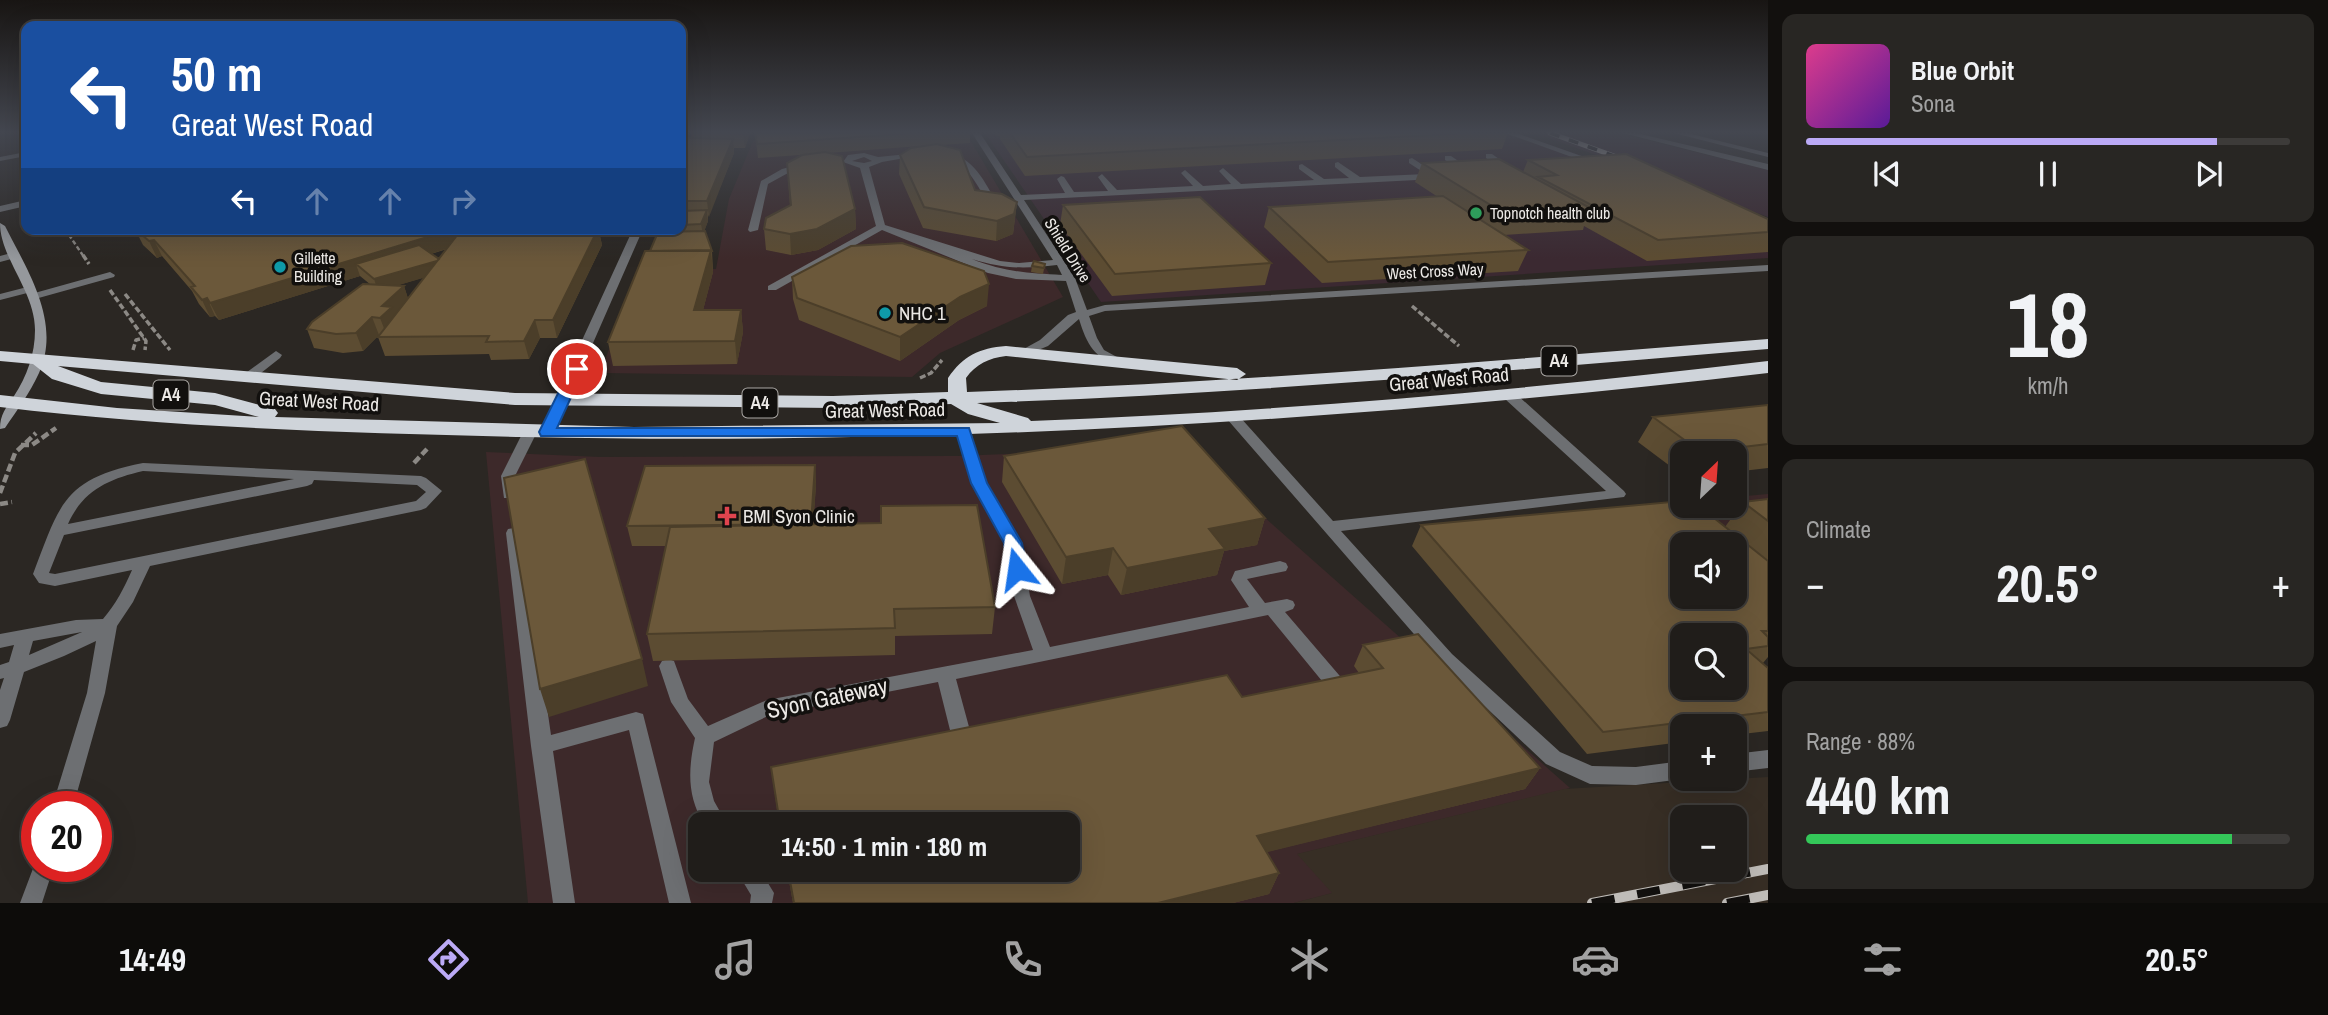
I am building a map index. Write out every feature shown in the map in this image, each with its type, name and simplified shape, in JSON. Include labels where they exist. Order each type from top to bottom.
[{"type":"highway","name":"Great West Road","points":[[0,356],[247,378],[561,401],[958,400],[1350,378],[1768,344]]},
{"type":"highway","points":[[1064,429],[991,415],[958,400],[957,378],[972,359],[1003,351],[1026,351],[1232,374],[1350,378]]},
{"type":"highway","name":"A4","points":[[37,360],[51,372],[93,384],[122,390],[215,399],[309,424]]},
{"type":"highway","name":"Great West Road","points":[[9,402],[309,424],[538,432],[963,432],[1234,419],[1510,396],[1768,367]]},
{"type":"highway","points":[[0,384],[9,402]]},
{"type":"main road","points":[[0,226],[33,292],[42,325],[37,360],[9,402],[0,425]]},
{"type":"street","points":[[753,230],[764,183],[777,175]]},
{"type":"street","points":[[867,175],[881,227]]},
{"type":"street","points":[[977,175],[990,200]]},
{"type":"street","name":"Shield Drive","points":[[1003,175],[1070,278],[1090,338],[1100,352],[1122,363]]},
{"type":"street","points":[[1187,175],[1201,188]]},
{"type":"street","points":[[1227,175],[1240,187]]},
{"type":"street","points":[[1312,175],[1322,183]]},
{"type":"street","points":[[1351,175],[1359,181]]},
{"type":"street","points":[[1017,198],[1452,175]]},
{"type":"street","points":[[1102,177],[1115,193]]},
{"type":"street","points":[[1061,179],[1071,195]]},
{"type":"street","points":[[0,209],[21,205]]},
{"type":"street","points":[[772,288],[881,227],[999,264],[1019,266],[1059,262]]},
{"type":"street","points":[[564,903],[541,746],[508,476],[561,401],[635,235]]},
{"type":"street","points":[[908,236],[992,271],[1070,278]]},
{"type":"street","points":[[0,260],[15,255]]},
{"type":"street","name":"West Cross Way","points":[[1026,351],[1044,343],[1063,322],[1105,308],[1768,268]]},
{"type":"street","points":[[1528,272],[1539,281]]},
{"type":"street","points":[[0,297],[110,275]]},
{"type":"street","points":[[247,378],[276,355]]},
{"type":"street","points":[[1329,527],[1619,495],[1510,396]]},
{"type":"street","points":[[1234,419],[1446,659],[1553,758],[1590,775],[1636,776],[1670,772]]},
{"type":"street","points":[[963,432],[979,483],[1013,543],[1022,596],[1044,654]]},
{"type":"street","points":[[142,467],[421,481],[435,491],[421,505],[55,580],[45,579],[41,574],[58,531],[77,492],[91,482],[142,467]]},
{"type":"street","points":[[58,531],[330,477]]},
{"type":"street","points":[[67,791],[96,693],[108,625],[126,600],[144,561]]},
{"type":"street","points":[[1280,567],[1241,575],[1239,580],[1273,608],[1338,687]]},
{"type":"street","name":"Syon Gateway","points":[[705,737],[767,708],[1273,608]]},
{"type":"street","points":[[0,641],[76,626],[108,625]]},
{"type":"street","points":[[9,669],[108,625]]},
{"type":"street","points":[[0,720],[9,669],[26,635]]},
{"type":"street","points":[[668,666],[680,702],[705,737],[697,770],[701,802],[708,812]]},
{"type":"street","points":[[945,673],[962,738]]},
{"type":"street","points":[[541,746],[636,720],[680,903]]},
{"type":"street","points":[[1747,761],[1768,759]]},
{"type":"street","points":[[31,903],[38,882]]},
{"type":"street","points":[[755,882],[763,893],[761,903]]},
{"type":"path","points":[[125,294],[157,337],[175,353]]},
{"type":"path","points":[[115,297],[144,338],[147,346],[144,350]]},
{"type":"path","points":[[1410,304],[1459,346]]},
{"type":"path","points":[[135,348],[136,340],[144,338]]},
{"type":"path","name":"Great West Road","points":[[916,380],[931,373],[945,358]]},
{"type":"path","points":[[21,445],[32,445],[52,429]]},
{"type":"path","points":[[0,494],[21,445],[36,433]]},
{"type":"path","points":[[415,463],[426,449]]},
{"type":"path","points":[[0,504],[12,502]]},
{"type":"shaded area","points":[[739,175],[991,175],[1063,297],[940,353],[912,377],[600,373],[639,270],[716,269],[729,199]]},
{"type":"shaded area","points":[[1014,175],[1633,175],[1768,238],[1768,258],[1101,302]]},
{"type":"shaded area","points":[[1652,175],[1768,175],[1768,217]]},
{"type":"shaded area","points":[[1185,447],[1570,788],[1298,854],[1333,893],[1294,903],[528,903],[486,452],[600,457],[958,456]]},
{"type":"shaded area","points":[[1768,494],[1768,568],[1747,550],[1747,532],[1725,532],[1708,518],[1747,518],[1747,496]]},
{"type":"shaded area","points":[[1768,777],[1768,903],[1294,903],[1332,893],[1297,854],[1564,789],[1670,783],[1670,791],[1747,791],[1747,778]]},
{"type":"building","points":[[686,175],[718,175],[707,201],[686,201]]},
{"type":"building","points":[[788,175],[847,175],[855,209],[817,229],[790,234],[764,229],[766,218],[791,205]]},
{"type":"building","points":[[909,175],[969,175],[975,190],[1002,194],[1017,202],[1014,214],[997,221],[924,207]]},
{"type":"building","points":[[1442,175],[1529,175],[1592,209],[1507,215]]},
{"type":"building","points":[[1672,175],[1768,219],[1768,232],[1658,240],[1538,177]]},
{"type":"building","points":[[1443,196],[1528,250],[1328,262],[1269,207]]},
{"type":"building","points":[[1200,197],[1271,263],[1115,274],[1063,205]]},
{"type":"building","points":[[707,210],[701,224],[686,225],[686,211]]},
{"type":"building","points":[[686,231],[705,231],[712,251],[650,251],[657,235],[686,235]]},
{"type":"building","points":[[142,235],[434,235],[210,303],[207,298],[202,300],[191,287],[195,286],[154,240],[149,241]]},
{"type":"building","points":[[457,235],[595,235],[553,320],[535,320],[524,341],[486,342],[489,336],[378,337]]},
{"type":"building","name":"NHC 1","points":[[902,243],[984,271],[989,284],[960,297],[900,337],[797,298],[792,277],[851,246]]},
{"type":"building","points":[[419,245],[439,259],[374,279],[356,264]]},
{"type":"building","points":[[711,250],[694,310],[741,310],[735,341],[608,342],[645,251]]},
{"type":"building","points":[[1034,261],[1045,264],[1044,268],[1032,266]]},
{"type":"building","points":[[363,284],[404,286],[382,306],[392,307],[380,318],[372,317],[356,333],[336,334],[307,329],[312,322]]},
{"type":"building","points":[[1768,405],[1768,444],[1747,447],[1747,441],[1686,441],[1653,417]]},
{"type":"building","points":[[1182,426],[1265,518],[1209,529],[1225,549],[1127,568],[1113,548],[1066,557],[1004,456]]},
{"type":"building","points":[[585,459],[642,659],[540,689],[504,478]]},
{"type":"building","name":"BMI Syon Clinic","points":[[815,465],[811,524],[627,526],[645,466]]},
{"type":"building","points":[[1768,499],[1768,521],[1747,505],[1747,502]]},
{"type":"building","points":[[1670,502],[1670,518],[1714,518],[1732,532],[1670,532],[1670,609],[1747,609],[1747,544],[1768,561],[1768,631],[1762,631],[1768,637],[1768,646],[1747,649],[1747,623],[1670,623],[1670,700],[1747,700],[1747,650],[1768,668],[1768,712],[1747,715],[1670,714],[1670,724],[1603,732],[1421,525]]},
{"type":"building","points":[[977,505],[995,607],[894,609],[895,628],[647,634],[670,527],[881,523],[881,506]]},
{"type":"building","points":[[1418,634],[1540,768],[1257,836],[1279,873],[1158,903],[794,903],[790,882],[1080,882],[1080,812],[778,812],[771,767],[1227,675],[1242,697],[1383,668],[1363,645]]},
{"type":"railway","points":[[1592,903],[1768,869]]},
{"type":"railway","points":[[1727,903],[1768,895]]},
{"type":"place","name":"Topnotch health club","points":[[1476,213]]},
{"type":"place","name":"Gillette Building","points":[[280,267]]},
{"type":"place","name":"NHC 1","points":[[885,313]]},
{"type":"place","name":"BMI Syon Clinic","points":[[727,516]]},
{"type":"route","points":[[577,369],[547,432],[963,432],[979,483],[1013,543],[1017,569]]}]
